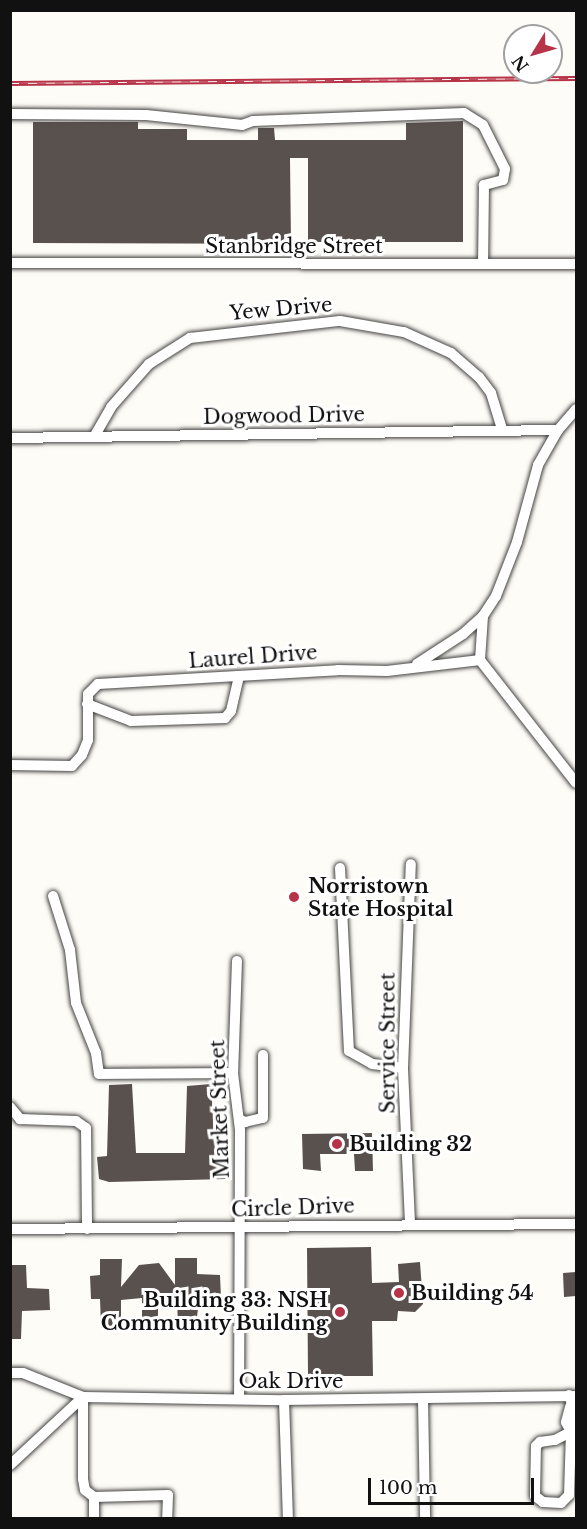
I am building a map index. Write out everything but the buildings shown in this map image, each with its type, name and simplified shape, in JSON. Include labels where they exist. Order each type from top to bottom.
[{"type":"street","points":[[10,114],[146,115],[242,126],[253,121],[464,113],[483,125],[505,169],[503,180],[484,185],[483,264]]},
{"type":"street","name":"Stanbridge Street","points":[[10,263],[576,264]]},
{"type":"street","name":"Yew Drive","points":[[94,437],[111,407],[149,364],[190,338],[340,321],[404,332],[451,352],[479,377],[490,393],[502,430]]},
{"type":"street","name":"Laurel Drive","points":[[411,668],[434,656],[483,616],[505,576],[538,465],[558,430],[576,409]]},
{"type":"street","name":"Dogwood Drive","points":[[10,438],[558,430]]},
{"type":"street","name":"Laurel Drive","points":[[87,704],[88,694],[98,684],[411,668],[480,660],[483,616]]},
{"type":"street","points":[[480,660],[576,783]]},
{"type":"street","points":[[10,765],[72,766],[88,741],[87,704],[131,721],[225,718],[231,711],[239,676]]},
{"type":"street","name":"Service Street","points":[[410,1223],[404,1068],[411,864]]},
{"type":"street","points":[[340,868],[349,1051],[372,1064],[404,1068]]},
{"type":"street","points":[[53,896],[70,950],[76,1004],[96,1053],[99,1074],[233,1073]]},
{"type":"street","name":"Market Street","points":[[237,961],[233,1073],[239,1119],[241,1228],[239,1400]]},
{"type":"street","points":[[239,1119],[245,1122],[263,1118],[263,1055]]},
{"type":"street","points":[[10,1107],[20,1119],[76,1121],[86,1128],[87,1228]]},
{"type":"street","name":"Circle Drive","points":[[10,1229],[241,1228],[410,1223],[576,1224]]},
{"type":"street","name":"Oak Drive","points":[[10,1373],[23,1374],[83,1397],[239,1400],[572,1399]]},
{"type":"street","points":[[10,1465],[83,1397]]},
{"type":"street","points":[[83,1397],[85,1490],[94,1497],[168,1495],[167,1518]]},
{"type":"street","points":[[423,1399],[425,1518]]},
{"type":"street","points":[[572,1399],[566,1422],[574,1432],[569,1495],[561,1503],[543,1502],[535,1496],[536,1446],[574,1432]]},
{"type":"street","points":[[284,1400],[288,1518]]},
{"type":"street","points":[[94,1497],[94,1518]]},
{"type":"railway","points":[[10,83],[576,78]]},
{"type":"place","name":"Norristown State Hospital","points":[[294,897]]},
{"type":"place","name":"Building 32","points":[[337,1144]]},
{"type":"place","name":"Building 54","points":[[399,1293]]},
{"type":"place","name":"Building 33: NSH Community Building","points":[[340,1312]]}]
